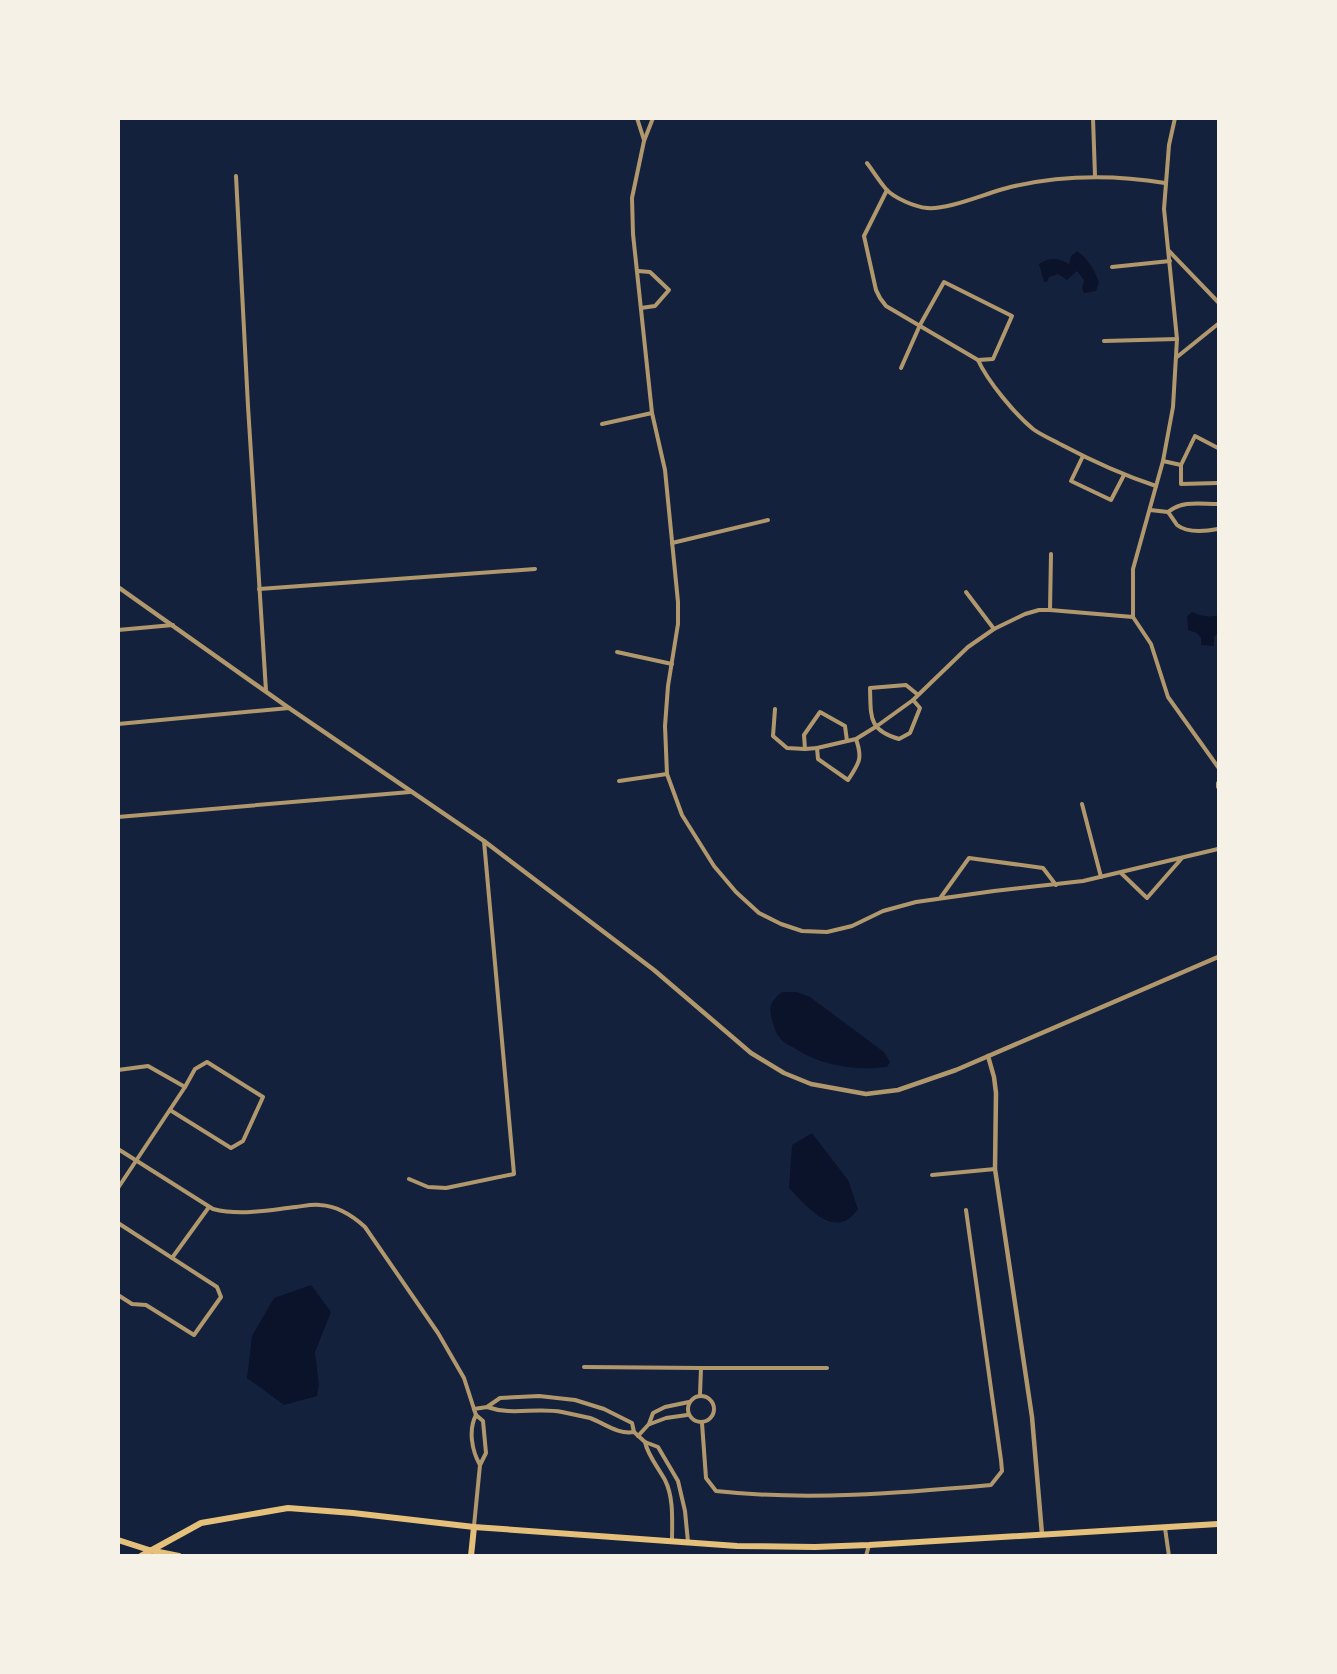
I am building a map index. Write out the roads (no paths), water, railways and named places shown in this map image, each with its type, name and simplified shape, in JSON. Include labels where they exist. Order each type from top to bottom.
[{"type":"main road","points":[[141,1556],[201,1523],[288,1508],[474,1527],[737,1546],[869,1545],[1218,1524]]},
{"type":"main road","points":[[471,1556],[474,1527]]},
{"type":"main road","points":[[118,1540],[149,1550],[179,1556]]},
{"type":"street","points":[[638,118],[644,141]]},
{"type":"street","points":[[652,118],[644,141],[632,198],[633,234],[652,413],[665,470],[678,602],[678,624],[665,726],[667,774],[682,816],[714,866],[743,899],[759,913],[802,931],[827,932],[852,926],[883,911],[916,902],[1056,885],[1121,873],[1218,849]]},
{"type":"street","points":[[1093,118],[1095,176]]},
{"type":"street","points":[[1175,118],[1169,145],[1164,209],[1177,339],[1173,407],[1163,461],[1133,569],[1133,617],[1151,644],[1168,697],[1218,767]]},
{"type":"street","points":[[867,163],[887,190],[918,206],[936,208],[1018,185],[1077,177],[1137,178],[1165,183]]},
{"type":"street","points":[[236,176],[266,691]]},
{"type":"street","points":[[887,190],[864,236],[876,290],[886,306],[920,325],[978,360],[993,359],[1012,316],[944,282],[920,325],[901,368]]},
{"type":"street","points":[[1169,251],[1218,302]]},
{"type":"street","points":[[1112,267],[1170,261]]},
{"type":"street","points":[[638,271],[650,272],[669,290],[655,306],[641,308]]},
{"type":"street","points":[[1176,357],[1218,324]]},
{"type":"street","points":[[1104,341],[1177,339]]},
{"type":"street","points":[[978,360],[982,370],[997,390],[1034,429],[1083,456],[1124,475],[1156,486]]},
{"type":"street","points":[[602,424],[652,413]]},
{"type":"street","points":[[1218,448],[1195,436],[1181,465],[1181,484],[1218,483]]},
{"type":"street","points":[[1083,456],[1071,481],[1111,500],[1124,475]]},
{"type":"street","points":[[1163,461],[1181,465]]},
{"type":"street","points":[[1149,510],[1168,512],[1184,503],[1218,504]]},
{"type":"street","points":[[1168,512],[1176,524],[1184,527],[1195,530],[1218,529]]},
{"type":"street","points":[[672,543],[768,520]]},
{"type":"street","points":[[1050,610],[1051,554]]},
{"type":"street","points":[[259,590],[535,569]]},
{"type":"street","points":[[118,587],[174,624],[289,708],[484,841],[654,970],[751,1053],[784,1073],[811,1084],[866,1094],[898,1090],[956,1071],[1218,957]]},
{"type":"street","points":[[966,592],[994,629]]},
{"type":"street","points":[[775,709],[773,736],[787,748],[817,748],[856,739],[913,700],[968,647],[994,629],[1025,614],[1050,610],[1133,617]]},
{"type":"street","points":[[118,630],[174,624]]},
{"type":"street","points":[[617,652],[672,664]]},
{"type":"street","points":[[913,700],[920,708],[910,732],[899,739],[884,734],[871,718],[870,688],[906,685],[917,694]]},
{"type":"street","points":[[118,724],[289,708]]},
{"type":"street","points":[[805,749],[804,735],[820,712],[845,726],[847,741]]},
{"type":"street","points":[[817,748],[818,759],[848,780],[860,762],[860,750],[856,739]]},
{"type":"street","points":[[619,781],[667,774]]},
{"type":"street","points":[[118,817],[411,792]]},
{"type":"street","points":[[1082,804],[1101,877]]},
{"type":"street","points":[[409,1179],[428,1187],[446,1188],[514,1174],[484,841]]},
{"type":"street","points":[[1121,873],[1147,898],[1183,857]]},
{"type":"street","points":[[941,898],[969,858],[1043,868],[1056,885]]},
{"type":"street","points":[[988,1056],[996,1093],[996,1169],[1032,1417],[1042,1534]]},
{"type":"street","points":[[118,1188],[195,1069],[207,1062],[263,1097],[243,1141],[231,1148],[170,1110]]},
{"type":"street","points":[[118,1070],[148,1066],[157,1069],[185,1087]]},
{"type":"street","points":[[118,1149],[209,1207],[228,1213],[237,1213],[319,1204],[335,1208],[356,1219],[365,1227],[438,1333],[464,1378],[476,1415],[483,1421],[486,1453],[480,1465],[474,1527]]},
{"type":"street","points":[[932,1175],[996,1169]]},
{"type":"street","points":[[172,1258],[209,1207]]},
{"type":"street","points":[[702,1423],[706,1478],[716,1491],[827,1495],[992,1485],[1002,1471],[1001,1460],[966,1210]]},
{"type":"street","points":[[118,1223],[217,1287],[221,1297],[194,1335],[146,1305],[132,1304],[118,1295]]},
{"type":"street","points":[[584,1367],[827,1368]]},
{"type":"street","points":[[700,1395],[701,1368]]},
{"type":"street","points":[[649,1424],[666,1418],[687,1415],[702,1423],[710,1420],[715,1414],[715,1407],[710,1400],[700,1395]]},
{"type":"street","points":[[638,1436],[649,1424],[652,1413],[665,1407],[689,1402],[700,1395]]},
{"type":"street","points":[[474,1409],[487,1407],[500,1398],[539,1396],[575,1400],[604,1409],[632,1423],[634,1432],[638,1436],[645,1442],[658,1447],[678,1481],[685,1511],[688,1543]]},
{"type":"street","points":[[687,1415],[689,1402]]},
{"type":"street","points":[[487,1407],[502,1412],[559,1411],[590,1419],[625,1434],[634,1432]]},
{"type":"street","points":[[476,1415],[471,1424],[474,1455],[480,1465]]},
{"type":"street","points":[[645,1442],[647,1453],[666,1482],[673,1510],[672,1541]]},
{"type":"street","points":[[1165,1527],[1169,1556]]},
{"type":"street","points":[[866,1556],[869,1545]]},
{"type":"water","points":[[1077,251],[1095,273],[1099,282],[1096,291],[1084,293],[1082,288],[1084,280],[1077,271],[1067,280],[1058,274],[1049,277],[1047,282],[1044,282],[1039,264],[1054,259],[1069,264],[1071,256]]},
{"type":"water","points":[[1192,612],[1205,616],[1218,615],[1218,633],[1214,637],[1214,646],[1201,645],[1201,638],[1197,633],[1188,630],[1187,616]]},
{"type":"water","points":[[782,992],[797,992],[810,997],[884,1052],[890,1062],[887,1067],[839,1066],[816,1059],[784,1042],[776,1033],[770,1011],[773,1001]]},
{"type":"water","points":[[812,1133],[848,1180],[858,1209],[849,1218],[840,1222],[831,1222],[813,1212],[789,1188],[792,1145]]},
{"type":"water","points":[[311,1285],[331,1312],[315,1352],[319,1385],[317,1396],[284,1405],[247,1378],[252,1336],[274,1298]]}]
